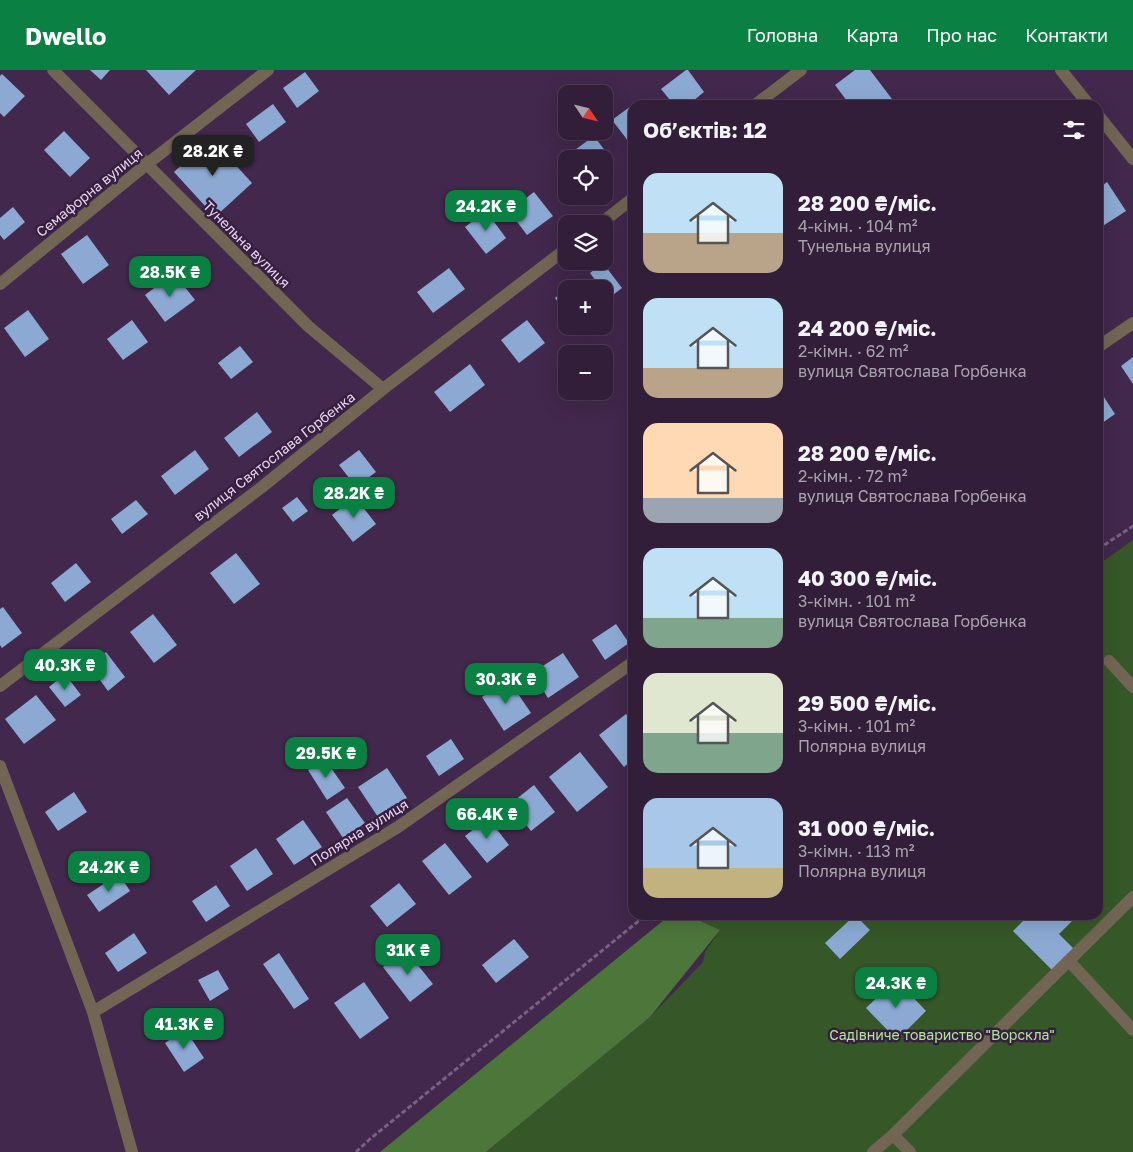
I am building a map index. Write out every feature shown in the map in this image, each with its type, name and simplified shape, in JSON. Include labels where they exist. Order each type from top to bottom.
[{"type":"street","name":"Тунельна вулиця","points":[[53,70],[308,326],[383,389]]},
{"type":"street","name":"Семафорна вулиця","points":[[0,284],[147,164],[268,70]]},
{"type":"street","points":[[762,100],[801,70]]},
{"type":"street","points":[[1061,70],[1086,100]]},
{"type":"street","points":[[1103,121],[1133,159]]},
{"type":"street","points":[[612,215],[628,202]]},
{"type":"street","name":"вулиця Святослава Горбенка","points":[[0,686],[262,487],[383,389],[558,255]]},
{"type":"street","points":[[1103,343],[1133,323]]},
{"type":"street","points":[[1109,661],[1133,686]]},
{"type":"street","name":"Полярна вулиця","points":[[93,1012],[398,827],[628,666]]},
{"type":"street","points":[[0,766],[93,1012],[132,1152]]},
{"type":"street","points":[[873,1152],[893,1135],[1133,896]]},
{"type":"street","points":[[1069,961],[1133,1030]]},
{"type":"street","points":[[893,1135],[910,1152]]},
{"type":"path","points":[[1103,546],[1133,526]]},
{"type":"path","points":[[356,1152],[370,1138],[640,920]]},
{"type":"green space","name":"Садівниче товариство \"Ворскла\"","points":[[1133,540],[1133,1152],[486,1152],[650,1017],[703,962],[705,952],[720,930],[698,920],[1103,920],[1103,561]]},
{"type":"green space","points":[[664,920],[698,920],[720,930],[650,1017],[486,1152],[380,1152]]},
{"type":"building","points":[[90,70],[110,70],[101,80]]},
{"type":"building","points":[[146,70],[196,70],[169,95]]},
{"type":"building","points":[[688,70],[704,92],[694,100],[670,100],[661,89]]},
{"type":"building","points":[[855,70],[870,70],[893,100],[846,100],[835,85]]},
{"type":"building","points":[[305,72],[319,91],[297,108],[283,88]]},
{"type":"building","points":[[2,74],[25,96],[4,117],[0,113],[0,76]]},
{"type":"building","points":[[273,104],[286,122],[259,142],[246,124]]},
{"type":"building","points":[[628,108],[628,141],[613,119]]},
{"type":"building","points":[[64,131],[90,158],[70,177],[44,150]]},
{"type":"building","points":[[211,138],[252,183],[215,217],[174,172]]},
{"type":"building","points":[[589,140],[597,140],[604,150],[575,150]]},
{"type":"building","points":[[1107,182],[1126,211],[1103,226],[1103,185]]},
{"type":"building","points":[[534,192],[553,216],[527,235],[509,211]]},
{"type":"building","points":[[13,207],[25,222],[4,240],[0,235],[0,218]]},
{"type":"building","points":[[486,211],[506,238],[486,254],[465,227]]},
{"type":"building","points":[[87,235],[109,265],[83,284],[61,254]]},
{"type":"building","points":[[449,268],[465,289],[433,313],[417,292]]},
{"type":"building","points":[[594,270],[608,270],[622,288],[613,295],[613,280],[595,280],[590,273]]},
{"type":"building","points":[[174,273],[195,300],[165,322],[145,295]]},
{"type":"building","points":[[28,310],[49,339],[25,357],[4,328]]},
{"type":"building","points":[[132,320],[148,342],[123,360],[107,339]]},
{"type":"building","points":[[527,320],[545,343],[519,363],[501,340]]},
{"type":"building","points":[[240,346],[253,362],[231,379],[218,363]]},
{"type":"building","points":[[1133,357],[1133,384],[1121,366]]},
{"type":"building","points":[[470,364],[485,385],[450,412],[434,392]]},
{"type":"building","points":[[1103,396],[1115,414],[1103,422]]},
{"type":"building","points":[[257,412],[272,432],[239,457],[224,438]]},
{"type":"building","points":[[195,450],[209,469],[175,495],[161,476]]},
{"type":"building","points":[[359,450],[376,472],[356,487],[339,465]]},
{"type":"building","points":[[297,497],[308,511],[293,522],[282,508]]},
{"type":"building","points":[[355,497],[376,524],[353,542],[332,515]]},
{"type":"building","points":[[136,500],[148,514],[122,534],[111,519]]},
{"type":"building","points":[[236,553],[260,584],[234,604],[210,573]]},
{"type":"building","points":[[76,563],[91,582],[65,602],[51,583]]},
{"type":"building","points":[[3,607],[22,633],[2,648],[0,645],[0,609]]},
{"type":"building","points":[[153,614],[177,645],[154,663],[130,632]]},
{"type":"building","points":[[616,624],[628,644],[605,660],[592,640]]},
{"type":"building","points":[[106,652],[125,677],[108,691],[89,665]]},
{"type":"building","points":[[563,653],[579,677],[548,698],[532,673]]},
{"type":"building","points":[[65,674],[81,695],[65,707],[49,687]]},
{"type":"building","points":[[508,679],[531,713],[504,731],[482,697]]},
{"type":"building","points":[[36,695],[56,720],[24,744],[5,719]]},
{"type":"building","points":[[626,714],[628,717],[628,764],[624,767],[599,735]]},
{"type":"building","points":[[451,739],[464,759],[439,776],[426,756]]},
{"type":"building","points":[[580,752],[608,787],[577,812],[549,777]]},
{"type":"building","points":[[325,759],[345,788],[327,800],[308,770]]},
{"type":"building","points":[[387,768],[407,798],[378,817],[358,787]]},
{"type":"building","points":[[534,785],[555,812],[531,831],[510,804]]},
{"type":"building","points":[[74,792],[87,812],[58,831],[45,812]]},
{"type":"building","points":[[347,798],[365,823],[343,838],[326,812]]},
{"type":"building","points":[[488,818],[509,845],[487,863],[465,836]]},
{"type":"building","points":[[303,820],[322,847],[294,865],[276,839]]},
{"type":"building","points":[[445,843],[472,877],[449,895],[422,861]]},
{"type":"building","points":[[256,848],[273,874],[247,891],[230,866]]},
{"type":"building","points":[[119,874],[130,891],[99,912],[87,895]]},
{"type":"building","points":[[399,883],[416,904],[387,927],[370,906]]},
{"type":"building","points":[[216,885],[230,906],[206,922],[192,901]]},
{"type":"building","points":[[850,920],[860,920],[870,930],[840,959],[825,943]]},
{"type":"building","points":[[1024,920],[1073,920],[1059,934],[1074,949],[1053,971],[1013,931]]},
{"type":"building","points":[[134,933],[147,953],[118,972],[105,953]]},
{"type":"building","points":[[514,939],[529,957],[496,983],[482,965]]},
{"type":"building","points":[[405,949],[433,984],[410,1002],[383,967]]},
{"type":"building","points":[[279,953],[309,999],[294,1009],[263,964]]},
{"type":"building","points":[[218,970],[229,989],[210,1001],[198,980]]},
{"type":"building","points":[[896,979],[926,1011],[897,1040],[866,1008]]},
{"type":"building","points":[[364,982],[389,1018],[360,1039],[334,1003]]},
{"type":"building","points":[[185,1029],[204,1058],[184,1072],[165,1043]]}]
